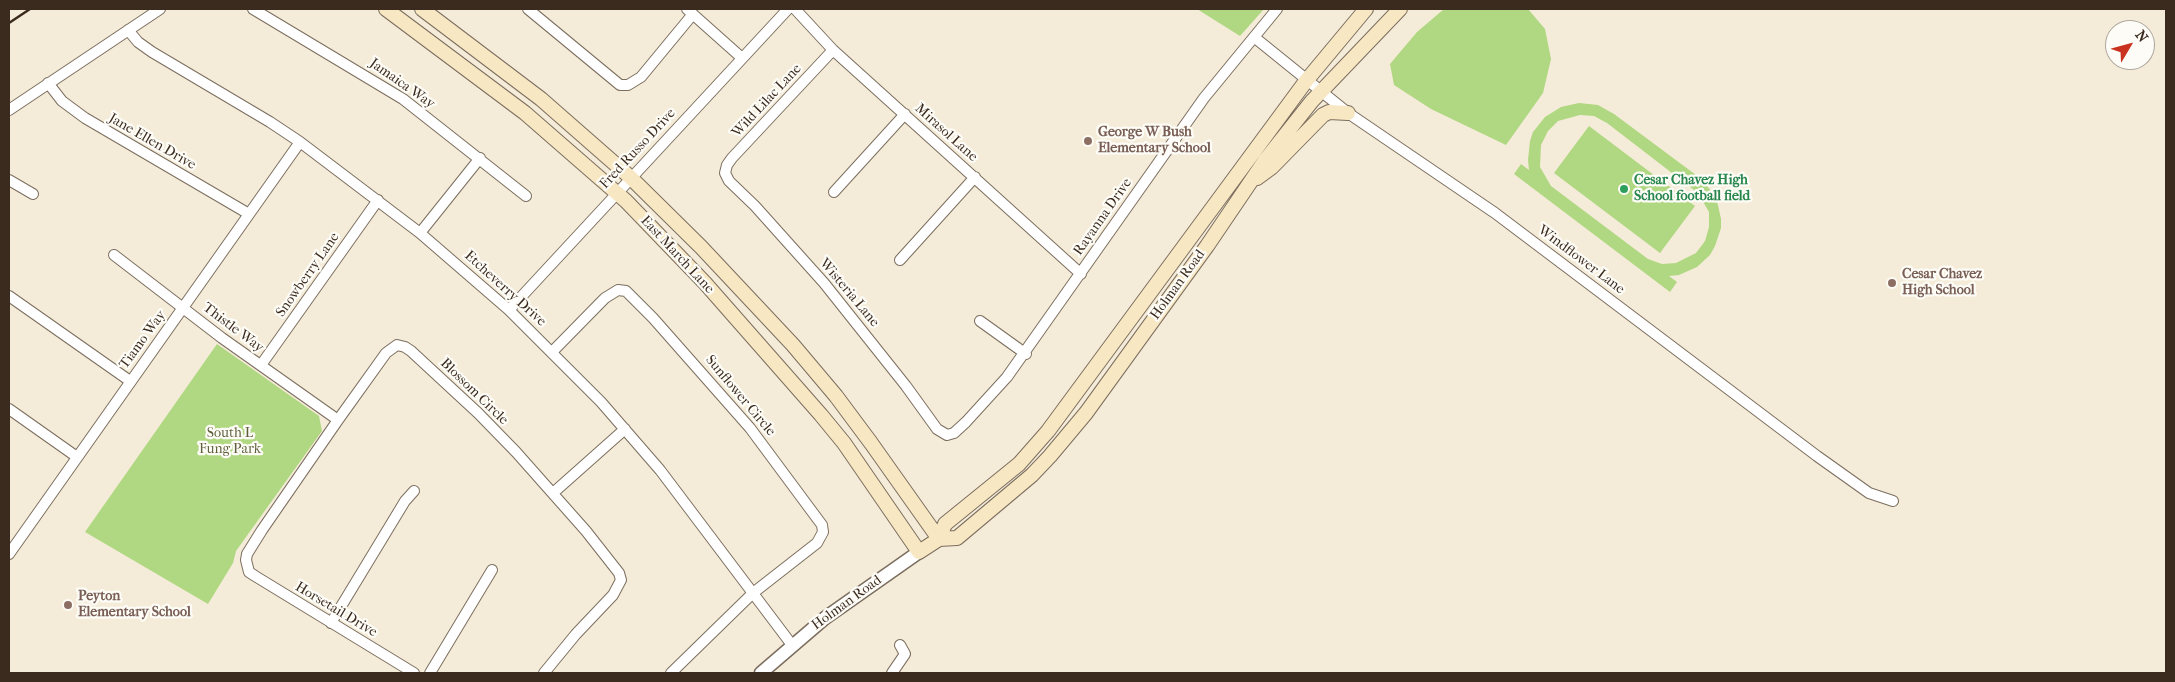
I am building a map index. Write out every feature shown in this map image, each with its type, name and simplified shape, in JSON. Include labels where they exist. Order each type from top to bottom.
[{"type":"main road","name":"East March Lane","points":[[386,9],[525,113],[617,192],[705,284],[821,415],[844,443],[919,552]]},
{"type":"main road","name":"East March Lane","points":[[422,9],[541,99],[630,177],[701,247],[793,345],[871,442],[939,539]]},
{"type":"main road","name":"Holman Road","points":[[939,539],[945,524],[1018,464],[1048,431],[1306,81],[1366,9]]},
{"type":"main road","name":"Holman Road","points":[[919,552],[939,539],[957,538],[1032,474],[1050,456],[1093,403],[1207,246],[1246,185],[1266,158],[1321,92],[1400,9]]},
{"type":"main road","points":[[1246,185],[1272,167],[1323,115],[1329,112],[1348,113]]},
{"type":"street","points":[[9,110],[160,9]]},
{"type":"street","name":"Jamaica Way","points":[[253,9],[403,99],[526,196]]},
{"type":"street","points":[[528,9],[620,85],[628,85],[641,77],[690,11],[742,58]]},
{"type":"street","name":"Fred Russo Drive","points":[[509,310],[630,177],[788,9]]},
{"type":"street","name":"Mirasol Lane","points":[[795,9],[834,50],[1081,274]]},
{"type":"street","name":"Rayanna Drive","points":[[946,435],[954,433],[988,399],[1026,354],[1198,106],[1277,9]]},
{"type":"street","name":"Etcheverry Drive","points":[[128,30],[138,42],[152,52],[270,122],[300,142],[420,233],[509,310],[625,429],[694,512],[792,645]]},
{"type":"street","name":"Windflower Lane","points":[[1254,37],[1306,81],[1348,113],[1502,218],[1869,493],[1893,501]]},
{"type":"street","name":"Wild Lilac Lane","points":[[725,173],[727,165],[732,158],[834,50]]},
{"type":"street","name":"Jane Ellen Drive","points":[[48,83],[62,101],[84,118],[249,214]]},
{"type":"street","points":[[834,192],[904,114]]},
{"type":"street","name":"Tiamo Way","points":[[9,554],[300,142]]},
{"type":"street","points":[[420,233],[480,158]]},
{"type":"street","name":"Wisteria Lane","points":[[725,173],[729,181],[824,283],[937,428],[946,435]]},
{"type":"street","points":[[900,260],[975,177]]},
{"type":"street","points":[[9,180],[33,194]]},
{"type":"street","name":"Snowberry Lane","points":[[261,365],[378,200]]},
{"type":"street","name":"Thistle Way","points":[[114,255],[222,338],[338,420]]},
{"type":"street","name":"Sunflower Circle","points":[[552,352],[611,293],[618,290],[626,291],[654,318],[750,428],[817,517],[823,532],[817,543],[753,593]]},
{"type":"street","points":[[9,296],[130,381]]},
{"type":"street","points":[[980,321],[1026,354]]},
{"type":"street","name":"Blossom Circle","points":[[246,566],[247,554],[252,546],[386,353],[398,345],[405,346],[478,413],[553,493],[614,566],[620,580],[613,595],[576,634],[544,673]]},
{"type":"street","points":[[9,409],[77,456]]},
{"type":"street","points":[[553,493],[625,429]]},
{"type":"street","points":[[331,623],[405,502],[414,491]]},
{"type":"street","name":"Holman Road","points":[[761,673],[833,612],[919,552]]},
{"type":"street","name":"Horsetail Drive","points":[[246,566],[255,576],[414,673]]},
{"type":"street","points":[[430,673],[492,570]]},
{"type":"street","points":[[671,673],[753,593]]},
{"type":"street","points":[[892,673],[906,654],[900,645]]},
{"type":"green space","points":[[1197,9],[1264,9],[1240,36]]},
{"type":"green space","points":[[1444,9],[1528,9],[1545,29],[1551,59],[1543,93],[1506,145],[1431,109],[1394,85],[1390,64],[1417,32]]},
{"type":"green space","points":[[1579,103],[1598,105],[1614,114],[1700,178],[1712,192],[1717,201],[1721,219],[1721,228],[1715,246],[1710,255],[1697,267],[1679,275],[1669,276],[1677,282],[1670,292],[1514,174],[1521,164],[1529,170],[1530,141],[1533,132],[1545,117],[1561,107]],"holes":[[[1580,115],[1594,116],[1607,123],[1698,193],[1709,212],[1709,227],[1705,241],[1696,253],[1676,263],[1662,264],[1648,259],[1551,186],[1540,167],[1541,145],[1548,131],[1558,121]]]},
{"type":"green space","name":"Cesar Chavez High School football field","points":[[1589,126],[1695,206],[1660,253],[1554,173]]},
{"type":"green space","name":"South L Fung Park","points":[[217,344],[319,416],[322,431],[236,551],[233,563],[208,604],[85,532]]},
{"type":"railway","points":[[9,23],[30,9]]},
{"type":"place","name":"George W Bush Elementary School","points":[[1088,141]]},
{"type":"place","name":"Cesar Chavez High School football field","points":[[1624,189]]},
{"type":"place","name":"Cesar Chavez High School","points":[[1892,283]]},
{"type":"place","name":"Peyton Elementary School","points":[[68,605]]}]
